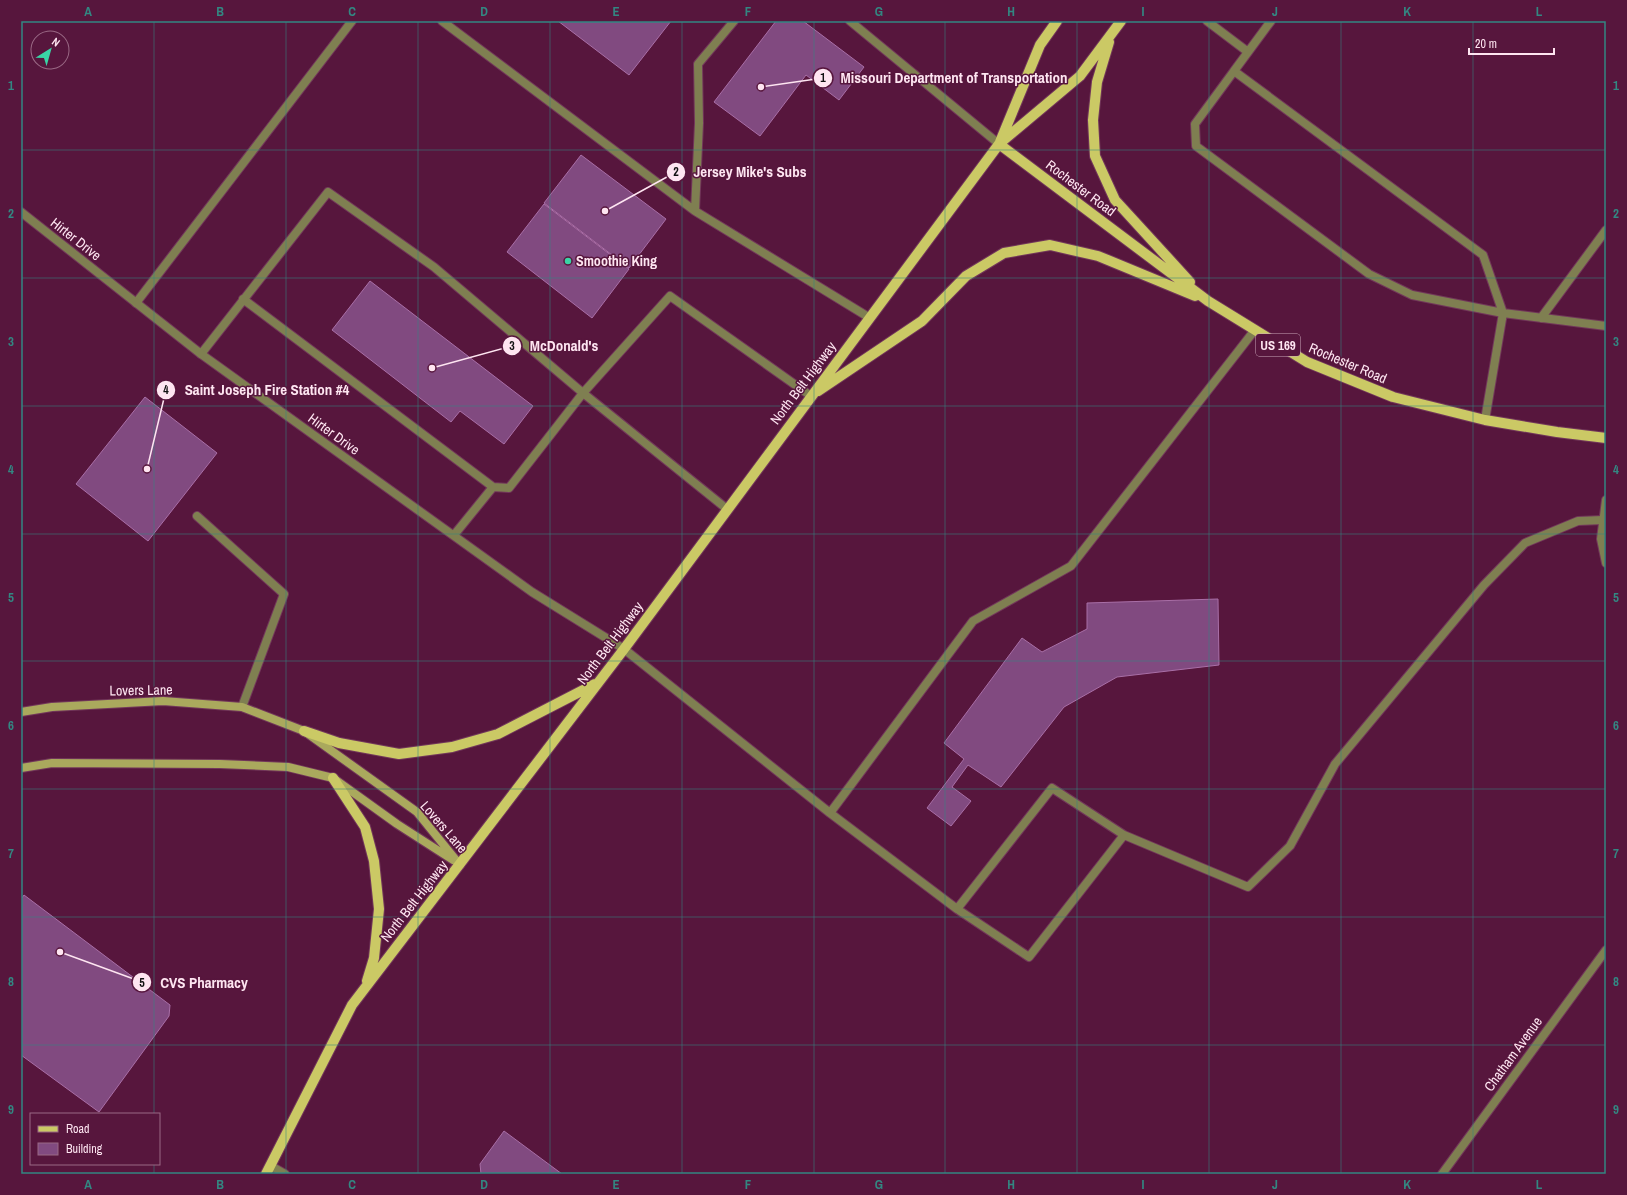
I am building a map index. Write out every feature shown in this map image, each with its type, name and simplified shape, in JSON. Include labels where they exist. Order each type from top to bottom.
[{"type":"main road","name":"North Belt Highway","points":[[999,144],[1040,45],[1058,21]]},
{"type":"main road","name":"North Belt Highway","points":[[269,1170],[352,1005],[624,649],[999,144],[1080,76],[1121,21]]},
{"type":"main road","points":[[1111,34],[1097,82],[1093,120],[1095,156],[1115,200],[1208,301]]},
{"type":"main road","name":"Rochester Road","points":[[999,144],[1208,301],[1254,331],[1307,362],[1392,397],[1485,420],[1557,432],[1606,438]]},
{"type":"main road","points":[[811,396],[922,321],[966,276],[1004,253],[1050,245],[1098,256],[1208,301]]},
{"type":"main road","points":[[304,731],[339,743],[398,754],[452,746],[498,734],[598,682]]},
{"type":"main road","points":[[333,778],[365,827],[374,862],[379,909],[374,958],[366,987]]},
{"type":"street","points":[[136,303],[352,21]]},
{"type":"street","points":[[442,21],[695,211],[870,318]]},
{"type":"street","points":[[695,211],[699,123],[698,64],[734,21]]},
{"type":"street","points":[[850,21],[999,144]]},
{"type":"street","points":[[1207,21],[1248,52]]},
{"type":"street","points":[[1271,21],[1195,124],[1196,146],[1369,274],[1412,295],[1502,313],[1606,326]]},
{"type":"street","points":[[1234,71],[1483,255],[1502,313],[1485,420]]},
{"type":"street","points":[[200,354],[328,192],[434,267],[583,393],[727,509]]},
{"type":"street","name":"Hirter Drive","points":[[21,212],[200,354],[532,592],[624,649],[830,813],[957,909],[1030,957],[1124,835]]},
{"type":"street","points":[[1541,318],[1606,230]]},
{"type":"street","points":[[243,299],[493,488],[508,488],[583,393],[670,296],[811,396]]},
{"type":"street","points":[[830,813],[973,621],[1071,566],[1254,331]]},
{"type":"street","points":[[454,535],[493,488]]},
{"type":"street","points":[[1606,500],[1601,540],[1606,563]]},
{"type":"street","points":[[197,516],[284,594],[242,707]]},
{"type":"street","points":[[957,909],[1052,788],[1124,835],[1248,887],[1290,846],[1335,764],[1484,585],[1525,543],[1578,521],[1603,520]]},
{"type":"street","name":"Lovers Lane","points":[[21,712],[52,707],[163,701],[242,707],[304,731],[417,812],[460,865]]},
{"type":"street","name":"Lovers Lane","points":[[21,768],[52,763],[220,764],[288,767],[333,778],[397,824],[460,865]]},
{"type":"street","name":"Chatham Avenue","points":[[1442,1174],[1606,950]]},
{"type":"street","points":[[269,1170],[285,1174]]},
{"type":"building","points":[[558,21],[671,21],[629,75]]},
{"type":"building","points":[[776,21],[803,21],[864,67],[839,100],[806,75],[760,136],[714,102]]},
{"type":"building","points":[[581,155],[666,219],[629,268],[544,203]]},
{"type":"building","name":"Smoothie King","points":[[544,204],[629,269],[592,318],[507,252]]},
{"type":"building","points":[[370,281],[533,406],[504,444],[460,411],[451,422],[332,330]]},
{"type":"building","points":[[145,397],[217,453],[148,541],[76,484]]},
{"type":"building","points":[[1218,599],[1219,665],[1117,677],[1064,707],[1001,787],[968,765],[952,787],[971,801],[951,826],[927,808],[964,759],[944,743],[1022,638],[1042,652],[1087,629],[1087,603]]},
{"type":"building","points":[[24,895],[170,1005],[169,1016],[99,1112],[21,1055],[21,899]]},
{"type":"building","points":[[504,1131],[562,1174],[481,1174],[480,1164]]},
{"type":"place","name":"Missouri Department of Transportation","points":[[761,87]]},
{"type":"place","name":"Jersey Mike's Subs","points":[[605,211]]},
{"type":"place","name":"Smoothie King","points":[[568,261]]},
{"type":"place","name":"McDonald's","points":[[432,368]]},
{"type":"place","name":"Saint Joseph Fire Station #4","points":[[147,469]]},
{"type":"place","name":"CVS Pharmacy","points":[[60,952]]}]
